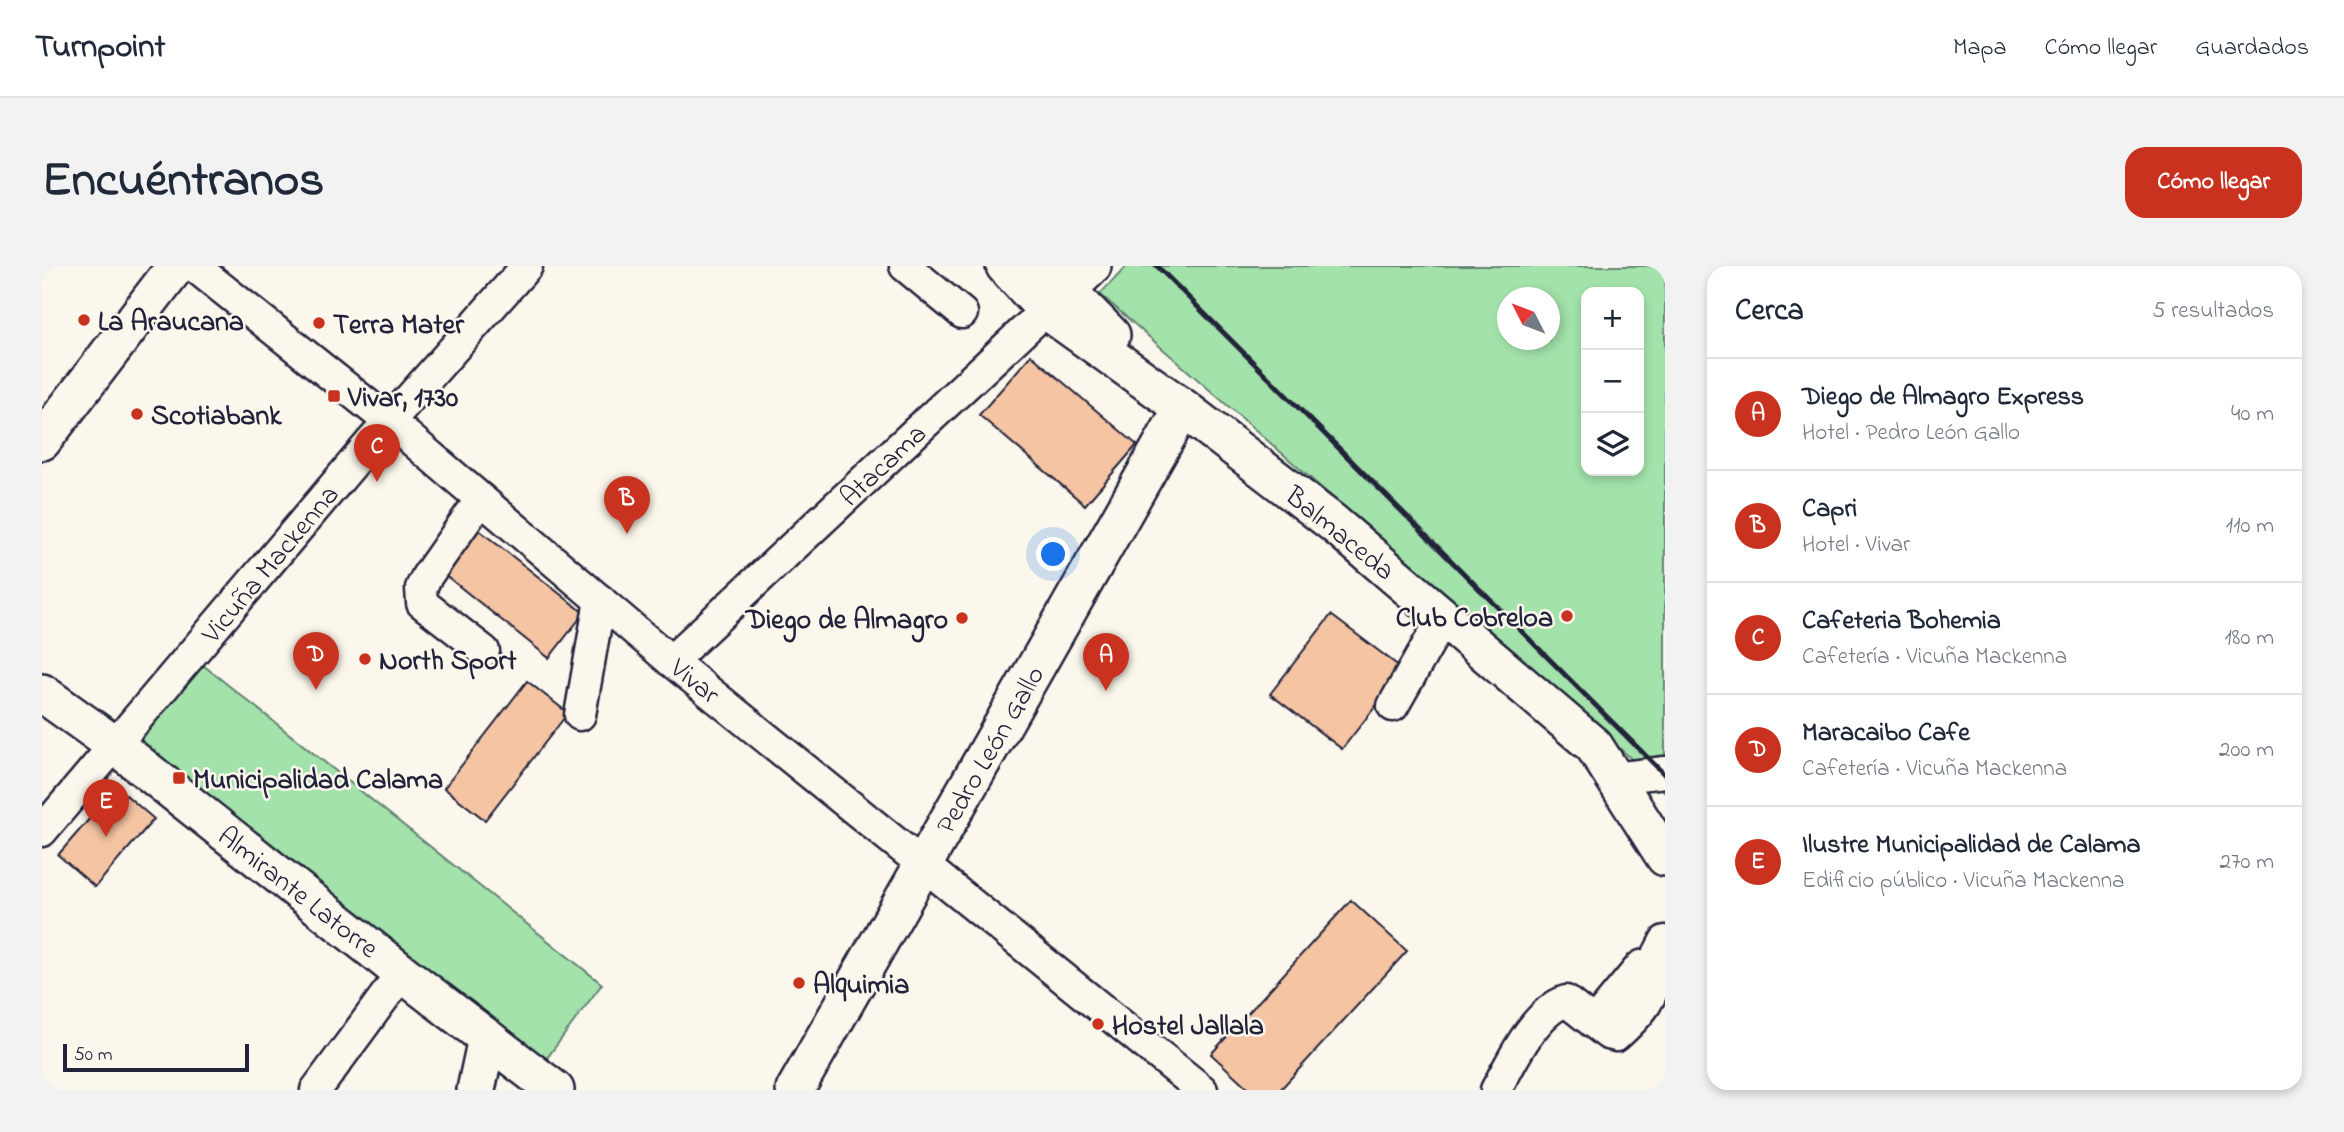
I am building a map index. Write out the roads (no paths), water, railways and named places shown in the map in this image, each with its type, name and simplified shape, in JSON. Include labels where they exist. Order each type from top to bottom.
[{"type":"main road","points":[[42,441],[176,266]]},
{"type":"main road","name":"Balmaceda","points":[[1005,266],[1062,283],[1183,408],[1333,523],[1594,746],[1665,857]]},
{"type":"main road","name":"Pedro León Gallo","points":[[794,1090],[1183,408]]},
{"type":"main road","name":"Almirante Latorre","points":[[42,693],[116,746],[402,973],[555,1090]]},
{"type":"main road","points":[[475,1090],[487,1038]]},
{"type":"street","name":"Vivar","points":[[194,266],[390,422],[671,661],[1202,1090]]},
{"type":"street","name":"Vicuña Mackenna","points":[[42,831],[390,422],[527,266]]},
{"type":"street","points":[[905,266],[962,313]]},
{"type":"street","name":"Atacama","points":[[671,661],[1062,283]]},
{"type":"street","points":[[481,499],[421,587],[422,603],[484,651]]},
{"type":"street","points":[[580,715],[600,600]]},
{"type":"street","points":[[1393,706],[1443,618]]},
{"type":"street","points":[[1614,778],[1665,772]]},
{"type":"street","points":[[1496,1090],[1524,1040],[1553,1006],[1566,1001],[1594,1023],[1641,966],[1659,951]]},
{"type":"street","points":[[316,1090],[402,973]]},
{"type":"railway","points":[[1157,266],[1665,775]]},
{"type":"place","name":"La Araucana","points":[[84,320]]},
{"type":"place","name":"Terra Mater","points":[[319,323]]},
{"type":"place","name":"Vivar, 1730","points":[[334,396]]},
{"type":"place","name":"Scotiabank","points":[[137,414]]},
{"type":"place","name":"Cafeteria Bohemia","points":[[377,482]]},
{"type":"place","name":"Capri","points":[[627,534]]},
{"type":"place","name":"Club Cobreloa","points":[[1567,616]]},
{"type":"place","name":"Diego de Almagro","points":[[962,618]]},
{"type":"place","name":"North Sport","points":[[365,659]]},
{"type":"place","name":"Maracaibo Cafe","points":[[316,690]]},
{"type":"place","name":"Diego de Almagro Express","points":[[1106,691]]},
{"type":"place","name":"Municipalidad Calama","points":[[179,778]]},
{"type":"place","name":"Ilustre Municipalidad de Calama","points":[[106,837]]},
{"type":"place","name":"Alquimia","points":[[799,983]]},
{"type":"place","name":"Hostel Jallala","points":[[1098,1024]]}]
